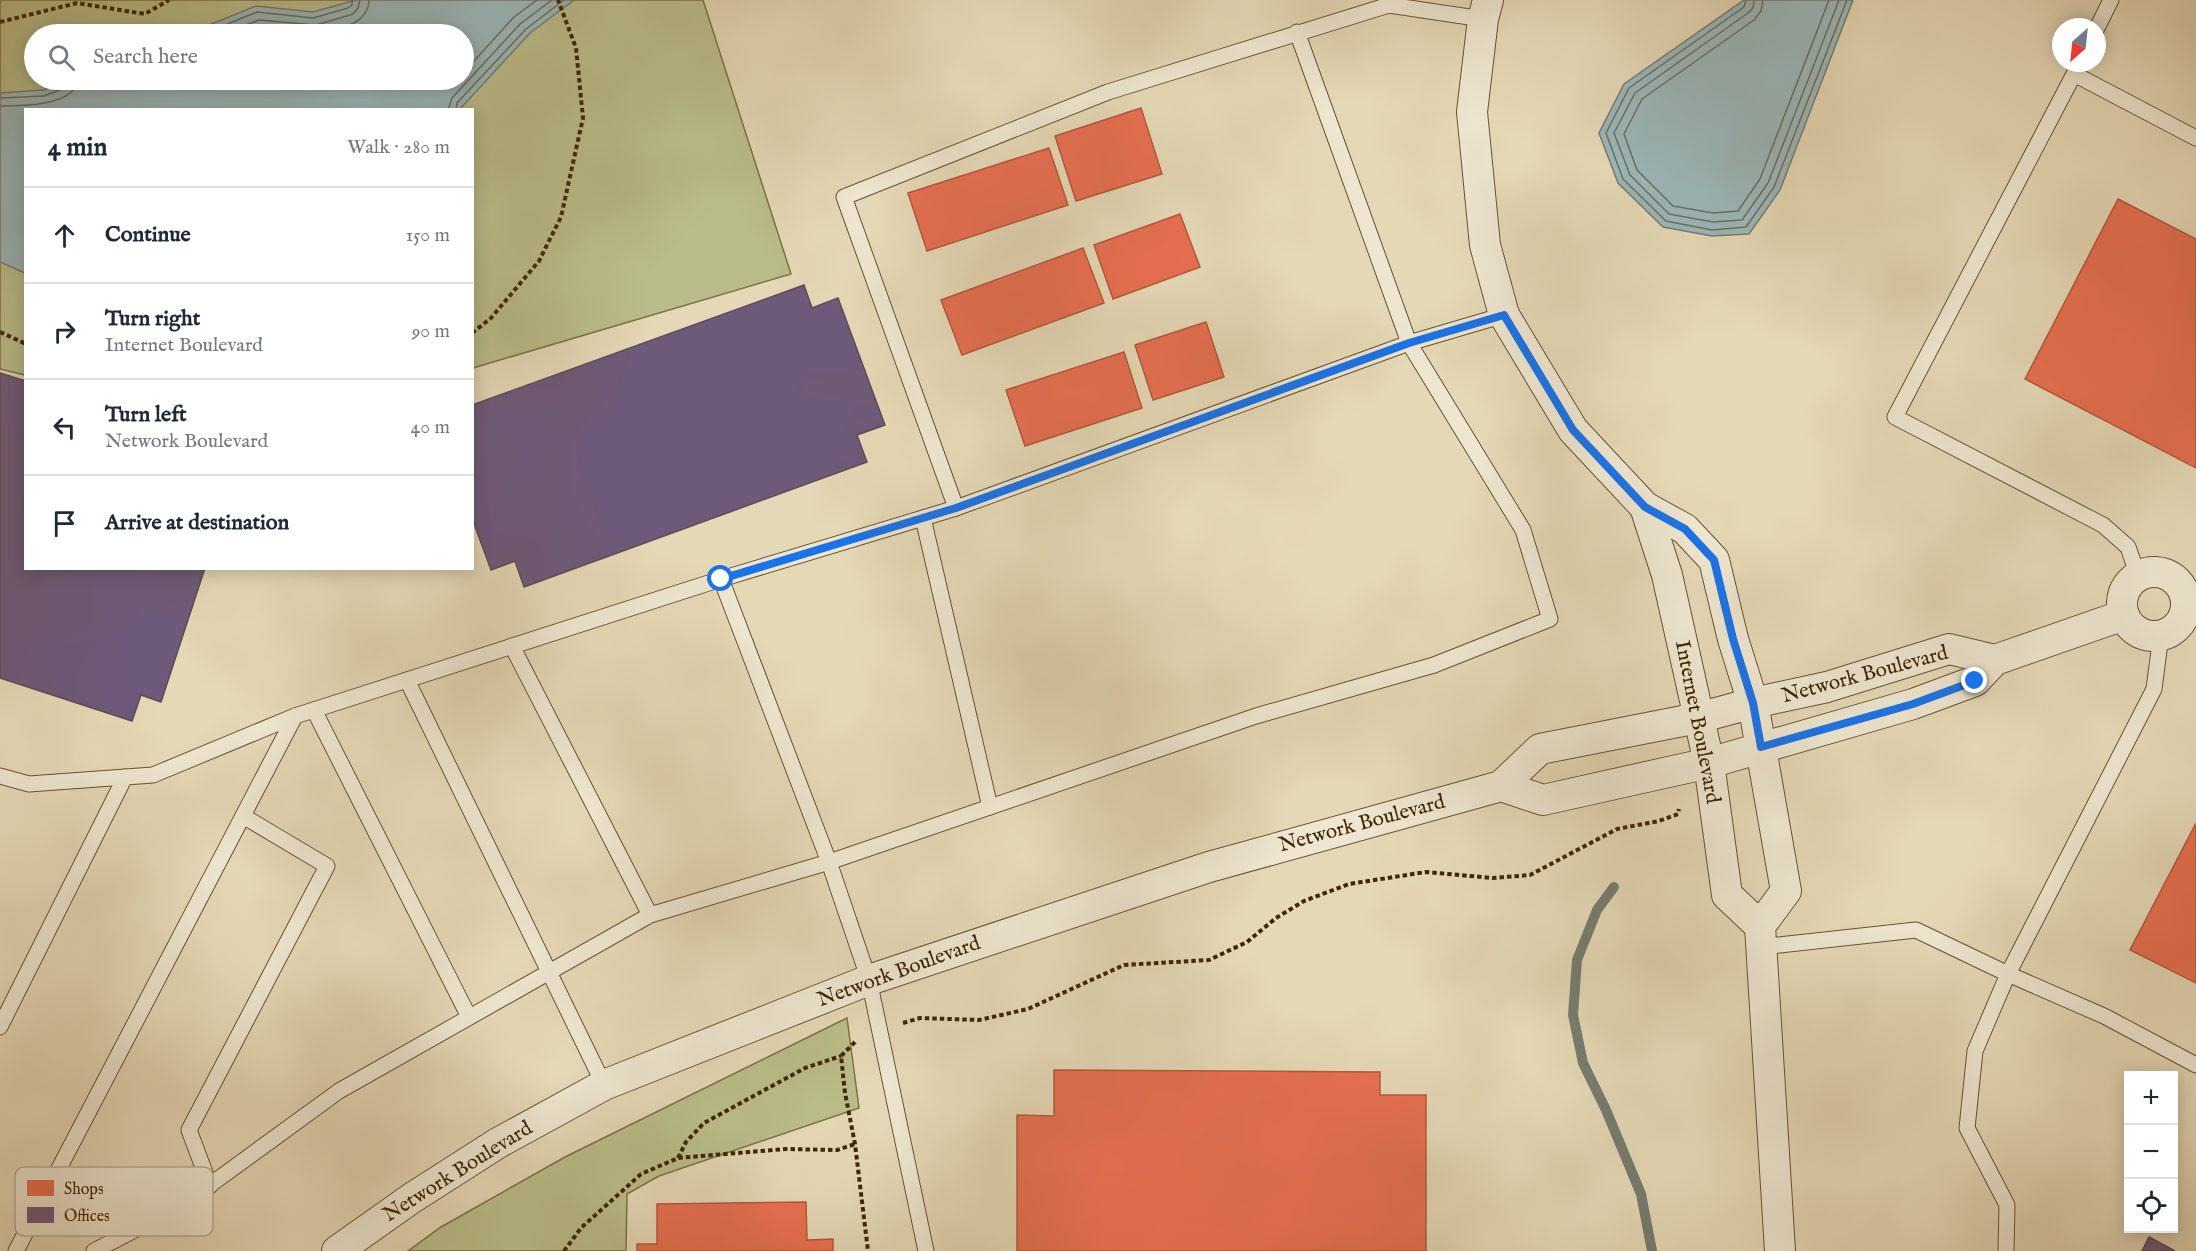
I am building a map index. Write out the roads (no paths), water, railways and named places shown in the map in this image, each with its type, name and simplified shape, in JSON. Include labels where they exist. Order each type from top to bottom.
[{"type":"street","name":"Internet Boulevard","points":[[1486,10],[1472,112],[1485,245],[1504,315],[1573,430],[1645,507],[1685,529],[1714,560],[1733,639],[1753,703],[1786,891],[1760,936],[1727,895],[1709,763],[1667,575],[1645,507]]},
{"type":"street","points":[[2149,572],[2161,572],[2172,577],[2180,585],[2186,605],[2178,624],[2170,631],[2161,635],[2138,632],[2124,615],[2121,604],[2123,594],[2129,583],[2138,576],[2149,572]]},
{"type":"street","name":"Network Boulevard","points":[[1501,786],[1543,800],[1709,763],[1913,704],[1975,681],[1995,660],[2124,615]]},
{"type":"street","name":"Network Boulevard","points":[[337,1251],[412,1198],[498,1143],[604,1085],[869,980],[1209,867],[1501,786],[1540,749],[1698,718],[1827,687],[1949,649],[1995,660]]},
{"type":"street","points":[[1760,936],[1780,1251]]},
{"type":"lane","points":[[2102,18],[2111,0]]},
{"type":"lane","points":[[956,508],[844,197],[1108,92],[1389,5],[1486,10]]},
{"type":"lane","points":[[213,1184],[339,1091],[650,915],[829,862],[1256,716],[1434,665],[1550,619],[1523,530],[1409,343],[1297,32]]},
{"type":"lane","points":[[2075,72],[1895,417],[2103,525],[2128,547],[2138,576]]},
{"type":"lane","points":[[2082,72],[2196,138]]},
{"type":"lane","points":[[2,782],[29,784],[153,775],[295,716],[721,579],[956,508],[1409,343],[1504,315]]},
{"type":"lane","points":[[923,518],[990,807]]},
{"type":"lane","points":[[721,579],[829,862],[869,980],[926,1251]]},
{"type":"lane","points":[[2007,1251],[2007,1205],[1967,1128],[1975,1051],[2008,974],[2154,689],[2161,635]]},
{"type":"lane","points":[[512,646],[650,915]]},
{"type":"lane","points":[[407,680],[604,1085]]},
{"type":"lane","points":[[314,710],[469,1017]]},
{"type":"lane","points":[[60,1167],[295,716]]},
{"type":"lane","points":[[0,1027],[125,777]]},
{"type":"lane","points":[[203,1167],[189,1130],[327,866],[243,816]]},
{"type":"lane","points":[[1760,936],[1916,930],[2104,1016],[2196,1065]]},
{"type":"lane","points":[[16,1251],[24,1236]]},
{"type":"lane","points":[[94,1251],[123,1236]]},
{"type":"water","points":[[356,0],[574,0],[530,33],[461,108],[24,108],[24,273],[0,262],[0,93],[43,90],[474,90],[474,24],[212,24],[256,6],[313,12]]},
{"type":"water","points":[[1744,0],[1853,0],[1780,190],[1749,234],[1712,236],[1663,227],[1618,183],[1599,133],[1624,84]]},
{"type":"waterway","points":[[1614,887],[1597,910],[1577,960],[1573,1015],[1583,1063],[1606,1110],[1641,1194],[1652,1251]]}]
